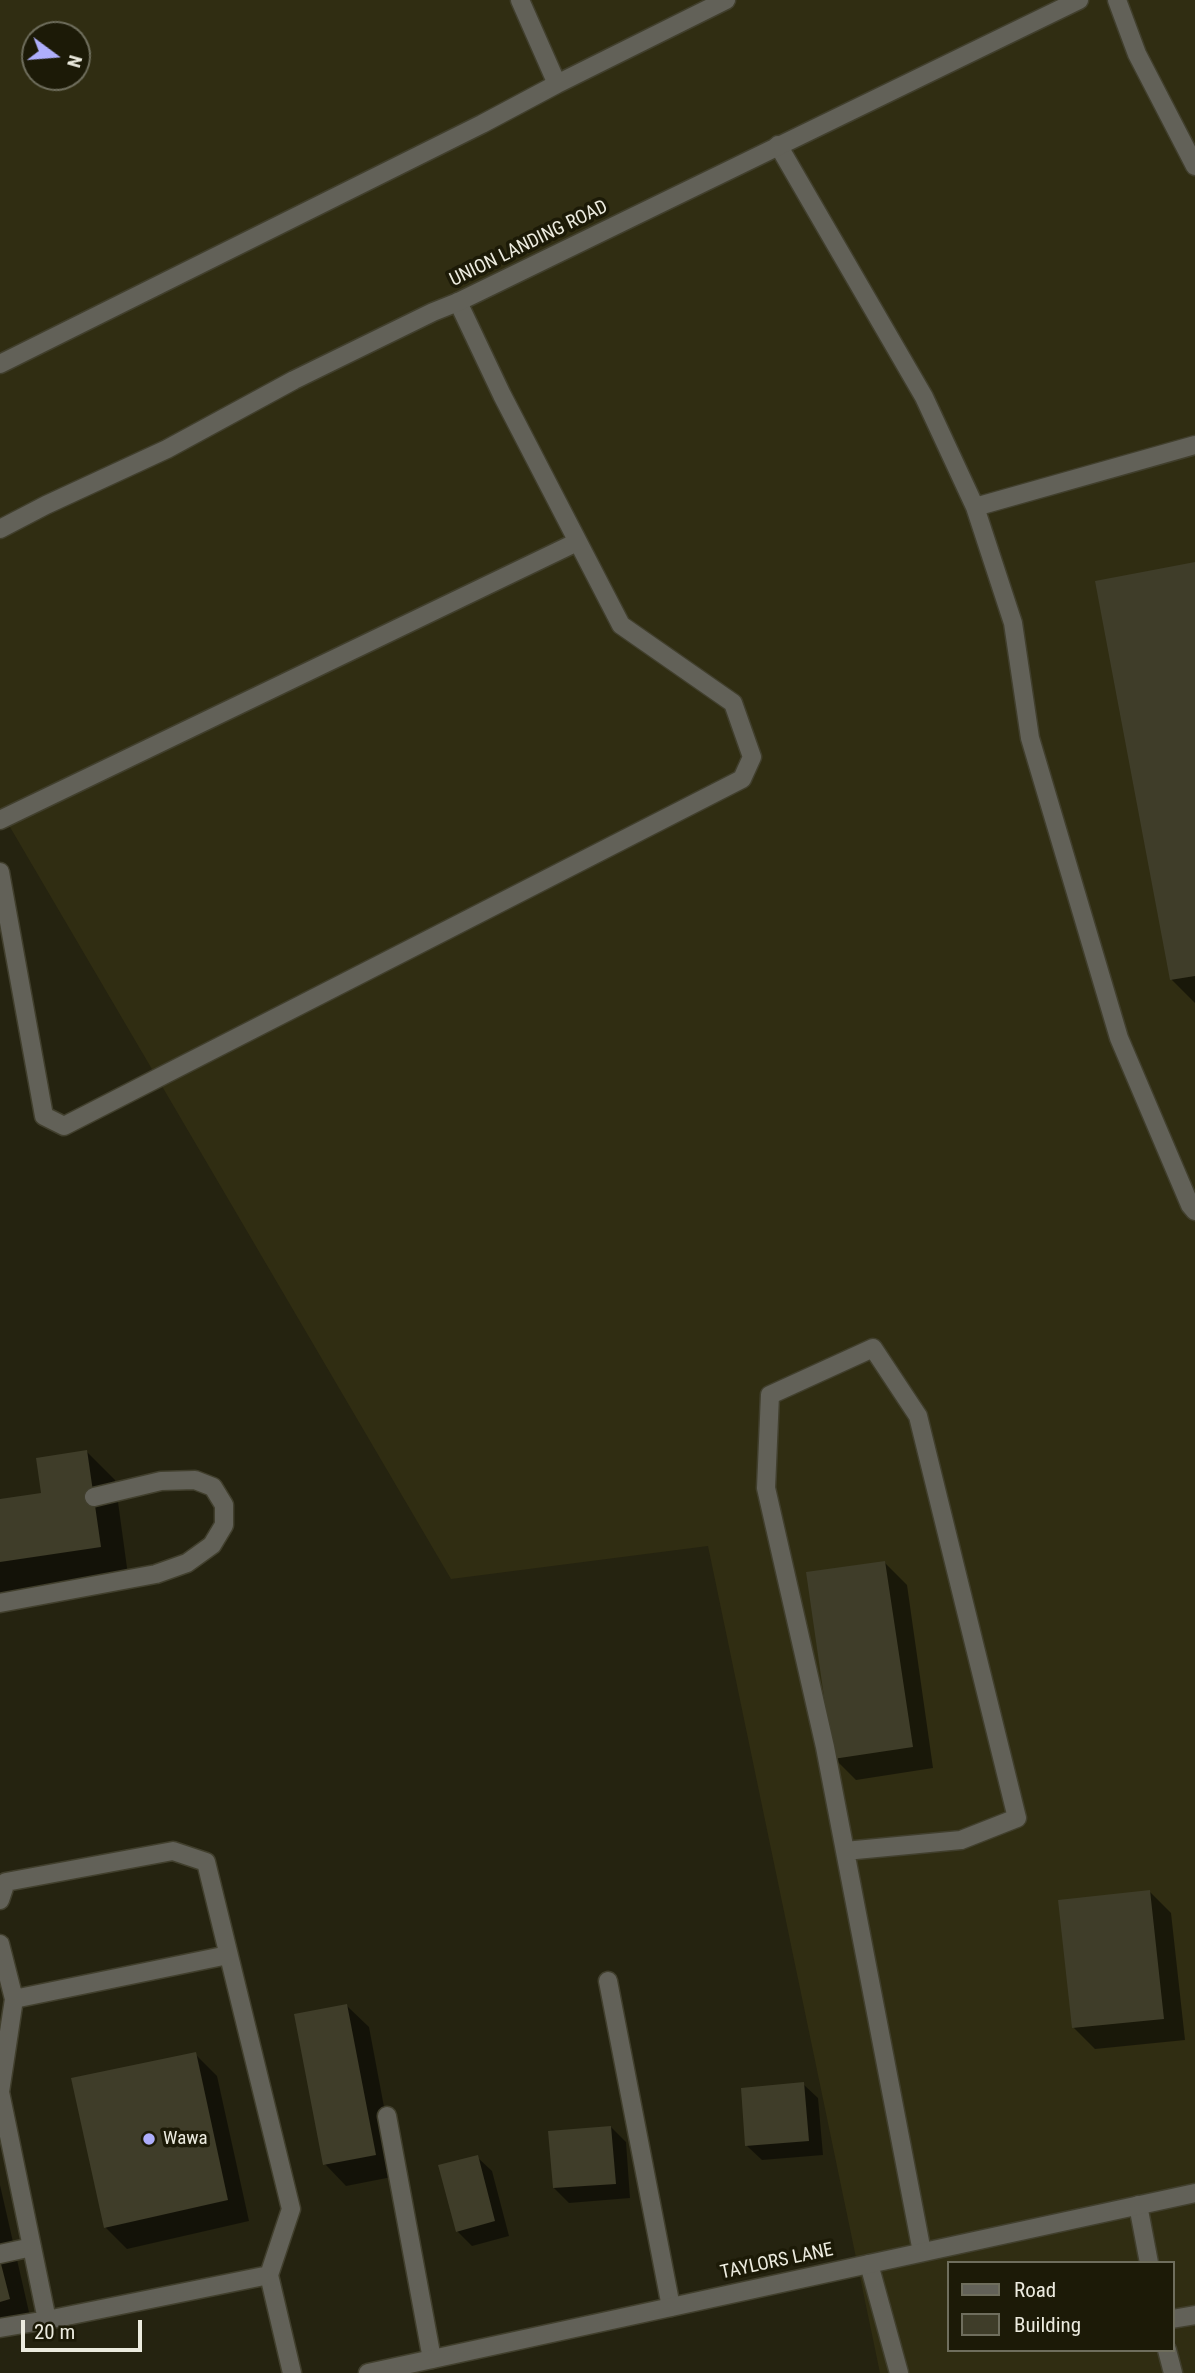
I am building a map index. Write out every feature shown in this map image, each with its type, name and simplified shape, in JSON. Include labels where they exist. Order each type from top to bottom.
[{"type":"street","points":[[520,0],[557,84]]},
{"type":"street","points":[[0,364],[726,0]]},
{"type":"street","name":"UNION LANDING ROAD","points":[[0,529],[167,449],[305,374],[1079,0]]},
{"type":"street","points":[[1117,0],[1137,54],[1195,166]]},
{"type":"street","points":[[778,145],[924,397],[975,507],[1013,623],[1030,738],[1119,1038],[1190,1205],[1195,1211]]},
{"type":"street","points":[[0,872],[44,1116],[64,1126],[742,779],[752,757],[733,703],[621,625],[502,395],[458,302]]},
{"type":"street","points":[[975,507],[1195,445]]},
{"type":"street","points":[[0,820],[577,542]]},
{"type":"street","points":[[845,1852],[961,1840],[1017,1818],[918,1416],[873,1348],[770,1395],[766,1488],[825,1747],[845,1852],[922,2252]]},
{"type":"street","points":[[0,1603],[156,1574],[187,1563],[212,1545],[224,1525],[224,1505],[213,1488],[195,1480],[160,1481],[94,1497]]},
{"type":"street","points":[[0,1900],[6,1882],[173,1851],[206,1862],[291,2209],[269,2275],[292,2373]]},
{"type":"street","points":[[0,1944],[14,1999],[0,2092],[8,2172],[32,2247],[47,2320]]},
{"type":"street","points":[[14,1999],[228,1955]]},
{"type":"street","points":[[608,1981],[671,2307]]},
{"type":"street","points":[[387,2116],[432,2359]]},
{"type":"street","name":"TAYLORS LANE","points":[[368,2373],[403,2369],[432,2359],[1195,2193]]},
{"type":"street","points":[[1138,2205],[1149,2261]]},
{"type":"street","points":[[0,2254],[32,2247]]},
{"type":"street","points":[[869,2264],[899,2373]]},
{"type":"street","points":[[0,2328],[269,2275]]},
{"type":"street","points":[[1174,2319],[1195,2315]]},
{"type":"street","points":[[1168,2352],[1173,2373]]},
{"type":"shaded area","points":[[0,0],[1195,0],[1195,2373],[880,2373],[708,1546],[451,1579],[0,810]]},
{"type":"building","points":[[1195,562],[1195,976],[1170,980],[1095,581]]},
{"type":"building","points":[[87,1450],[101,1547],[0,1562],[0,1499],[41,1493],[36,1458]]},
{"type":"building","points":[[885,1561],[913,1747],[833,1759],[806,1572]]},
{"type":"building","points":[[1150,1890],[1164,2019],[1072,2028],[1058,1900]]},
{"type":"building","points":[[347,2004],[376,2155],[323,2165],[294,2014]]},
{"type":"building","name":"Wawa","points":[[196,2052],[228,2200],[104,2228],[71,2078]]},
{"type":"building","points":[[804,2082],[809,2141],[745,2146],[741,2088]]},
{"type":"building","points":[[611,2126],[616,2184],[553,2188],[548,2131]]},
{"type":"building","points":[[478,2155],[495,2221],[456,2232],[438,2165]]},
{"type":"building","points":[[0,2260],[10,2299],[0,2302]]},
{"type":"place","name":"Wawa","points":[[149,2139]]}]
